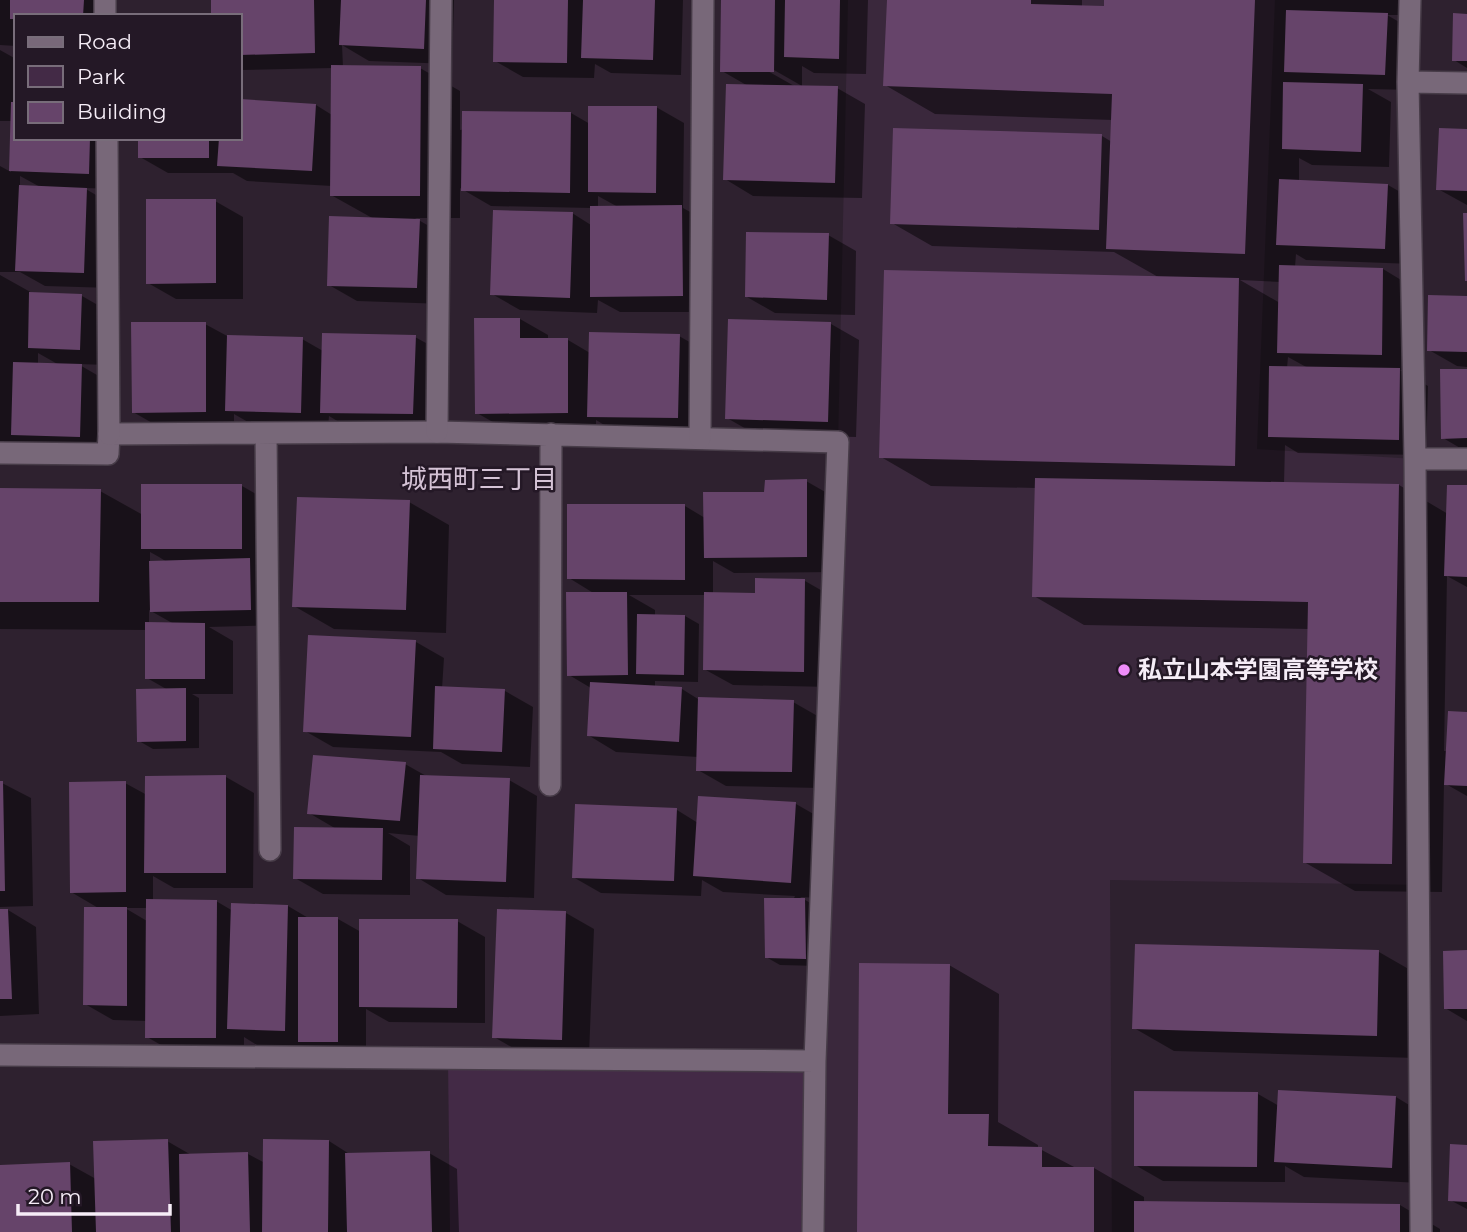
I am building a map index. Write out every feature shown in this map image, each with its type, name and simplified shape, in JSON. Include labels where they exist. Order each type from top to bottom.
[{"type":"street","points":[[437,432],[441,0]]},
{"type":"street","points":[[700,438],[703,0]]},
{"type":"street","points":[[1410,0],[1408,82],[1415,459],[1421,1232]]},
{"type":"street","points":[[1408,82],[1467,83]]},
{"type":"street","points":[[0,453],[108,454],[107,140]]},
{"type":"street","points":[[109,434],[437,432],[838,442],[815,1061],[813,1232]]},
{"type":"street","points":[[266,433],[270,850]]},
{"type":"street","points":[[550,785],[551,434]]},
{"type":"street","points":[[1415,459],[1467,459]]},
{"type":"street","points":[[0,1055],[815,1061]]},
{"type":"shaded area","name":"私立山本学園高等学校","points":[[848,0],[1275,0],[1257,449],[1415,459],[1420,885],[1110,880],[1112,1232],[813,1232],[838,442]]},
{"type":"green space","points":[[448,1059],[815,1061],[813,1232],[450,1232]]},
{"type":"building","points":[[10,0],[84,0],[83,14],[14,14],[14,19],[10,19]]},
{"type":"building","points":[[211,0],[314,0],[315,53],[242,55],[242,14],[211,14]]},
{"type":"building","points":[[341,0],[426,0],[424,49],[339,45]]},
{"type":"building","points":[[494,0],[568,0],[567,63],[493,62]]},
{"type":"building","points":[[583,0],[655,0],[653,60],[581,58]]},
{"type":"building","points":[[721,0],[775,0],[774,72],[720,72]]},
{"type":"building","points":[[785,0],[840,0],[839,59],[784,57]]},
{"type":"building","points":[[887,0],[1031,0],[1031,4],[1104,6],[1104,0],[1255,0],[1245,254],[1106,249],[1112,94],[883,86]]},
{"type":"building","points":[[1286,10],[1388,13],[1385,75],[1284,72]]},
{"type":"building","points":[[1453,13],[1467,14],[1467,61],[1452,61]]},
{"type":"building","points":[[331,65],[421,66],[420,196],[330,196]]},
{"type":"building","points":[[1283,82],[1363,84],[1361,152],[1282,149]]},
{"type":"building","points":[[726,84],[838,86],[835,183],[723,180]]},
{"type":"building","points":[[242,99],[316,104],[312,171],[217,166],[219,140],[242,140]]},
{"type":"building","points":[[11,102],[14,102],[14,140],[90,140],[89,174],[9,171]]},
{"type":"building","points":[[588,106],[657,106],[656,193],[588,192]]},
{"type":"building","points":[[462,111],[571,112],[570,193],[461,191]]},
{"type":"building","points":[[893,128],[1102,134],[1099,230],[890,224]]},
{"type":"building","points":[[1439,128],[1467,129],[1467,191],[1436,190]]},
{"type":"building","points":[[138,140],[209,140],[209,158],[138,158]]},
{"type":"building","points":[[1279,179],[1388,184],[1385,249],[1276,245]]},
{"type":"building","points":[[19,185],[87,188],[84,273],[15,271]]},
{"type":"building","points":[[146,199],[216,199],[216,283],[146,284]]},
{"type":"building","points":[[682,205],[683,296],[590,297],[590,206]]},
{"type":"building","points":[[493,210],[573,212],[570,298],[490,295]]},
{"type":"building","points":[[1463,213],[1467,213],[1467,281],[1465,281]]},
{"type":"building","points":[[329,216],[420,219],[417,288],[327,286]]},
{"type":"building","points":[[746,232],[829,233],[827,300],[745,297]]},
{"type":"building","points":[[1279,265],[1383,268],[1382,355],[1277,353]]},
{"type":"building","points":[[884,270],[1239,278],[1235,466],[879,458]]},
{"type":"building","points":[[29,292],[82,294],[80,350],[28,348]]},
{"type":"building","points":[[1428,295],[1467,296],[1467,352],[1427,351]]},
{"type":"building","points":[[474,318],[520,318],[520,338],[568,338],[568,413],[475,414]]},
{"type":"building","points":[[728,319],[831,322],[828,422],[725,419]]},
{"type":"building","points":[[131,322],[206,322],[206,412],[132,413]]},
{"type":"building","points":[[589,332],[680,334],[678,418],[587,417]]},
{"type":"building","points":[[322,333],[416,335],[413,414],[320,413]]},
{"type":"building","points":[[227,335],[303,337],[301,413],[225,411]]},
{"type":"building","points":[[13,362],[82,364],[80,437],[11,435]]},
{"type":"building","points":[[1269,366],[1400,368],[1399,440],[1268,437]]},
{"type":"building","points":[[1440,369],[1467,369],[1467,438],[1441,439]]},
{"type":"building","points":[[1035,478],[1399,484],[1392,864],[1303,863],[1308,602],[1032,597]]},
{"type":"building","points":[[807,479],[807,557],[704,558],[703,492],[764,492],[765,480]]},
{"type":"building","points":[[141,484],[242,484],[242,549],[141,549]]},
{"type":"building","points":[[1447,485],[1467,485],[1467,577],[1444,576]]},
{"type":"building","points":[[0,488],[101,489],[99,602],[0,602]]},
{"type":"building","points":[[297,497],[410,500],[406,610],[292,607]]},
{"type":"building","points":[[567,504],[685,504],[685,580],[567,579]]},
{"type":"building","points":[[250,558],[251,610],[150,612],[149,561]]},
{"type":"building","points":[[755,578],[805,579],[804,672],[703,670],[704,592],[755,593]]},
{"type":"building","points":[[566,592],[627,592],[628,675],[567,676]]},
{"type":"building","points":[[637,614],[685,615],[684,675],[636,674]]},
{"type":"building","points":[[145,622],[205,623],[205,679],[145,679]]},
{"type":"building","points":[[308,635],[416,640],[411,737],[303,732]]},
{"type":"building","points":[[590,682],[682,687],[679,742],[587,736]]},
{"type":"building","points":[[435,686],[505,689],[502,752],[433,749]]},
{"type":"building","points":[[186,688],[186,741],[137,742],[136,689]]},
{"type":"building","points":[[698,697],[794,700],[792,772],[696,771]]},
{"type":"building","points":[[1448,711],[1467,712],[1467,786],[1444,785]]},
{"type":"building","points":[[313,755],[406,762],[400,821],[307,814]]},
{"type":"building","points":[[226,775],[226,873],[144,873],[145,776]]},
{"type":"building","points":[[420,775],[510,778],[506,882],[416,879]]},
{"type":"building","points":[[0,781],[3,781],[5,891],[0,891]]},
{"type":"building","points":[[126,781],[126,892],[70,893],[69,782]]},
{"type":"building","points":[[698,796],[796,802],[791,883],[693,876]]},
{"type":"building","points":[[575,804],[677,808],[674,881],[572,878]]},
{"type":"building","points":[[294,827],[383,828],[382,880],[293,879]]},
{"type":"building","points":[[764,898],[805,898],[806,959],[765,958]]},
{"type":"building","points":[[146,899],[217,900],[216,1038],[145,1038]]},
{"type":"building","points":[[231,903],[288,905],[285,1031],[227,1029]]},
{"type":"building","points":[[84,907],[127,907],[127,1006],[83,1005]]},
{"type":"building","points":[[0,909],[8,909],[12,999],[0,999]]},
{"type":"building","points":[[497,909],[566,911],[562,1040],[492,1038]]},
{"type":"building","points":[[298,917],[338,917],[338,1042],[298,1042]]},
{"type":"building","points":[[359,919],[458,919],[457,1008],[359,1007]]},
{"type":"building","points":[[1135,944],[1379,950],[1377,1036],[1132,1029]]},
{"type":"building","points":[[1467,950],[1467,1009],[1444,1009],[1443,951]]},
{"type":"building","points":[[859,963],[950,964],[948,1114],[989,1114],[988,1146],[1042,1147],[1042,1167],[1094,1167],[1094,1232],[857,1232]]},
{"type":"building","points":[[1278,1090],[1396,1096],[1392,1168],[1274,1162]]},
{"type":"building","points":[[1134,1091],[1258,1092],[1257,1167],[1134,1166]]},
{"type":"building","points":[[168,1139],[171,1232],[96,1232],[93,1141]]},
{"type":"building","points":[[263,1139],[329,1140],[328,1232],[262,1232]]},
{"type":"building","points":[[1450,1144],[1467,1145],[1467,1202],[1448,1201]]},
{"type":"building","points":[[430,1151],[432,1232],[347,1232],[345,1153]]},
{"type":"building","points":[[248,1152],[250,1232],[180,1232],[179,1154]]},
{"type":"building","points":[[70,1162],[72,1232],[0,1232],[0,1165]]},
{"type":"building","points":[[1134,1201],[1400,1204],[1400,1232],[1134,1232]]},
{"type":"place","name":"私立山本学園高等学校","points":[[1124,670]]},
{"type":"district","name":"城西町三丁目","points":[[479,479]]}]
